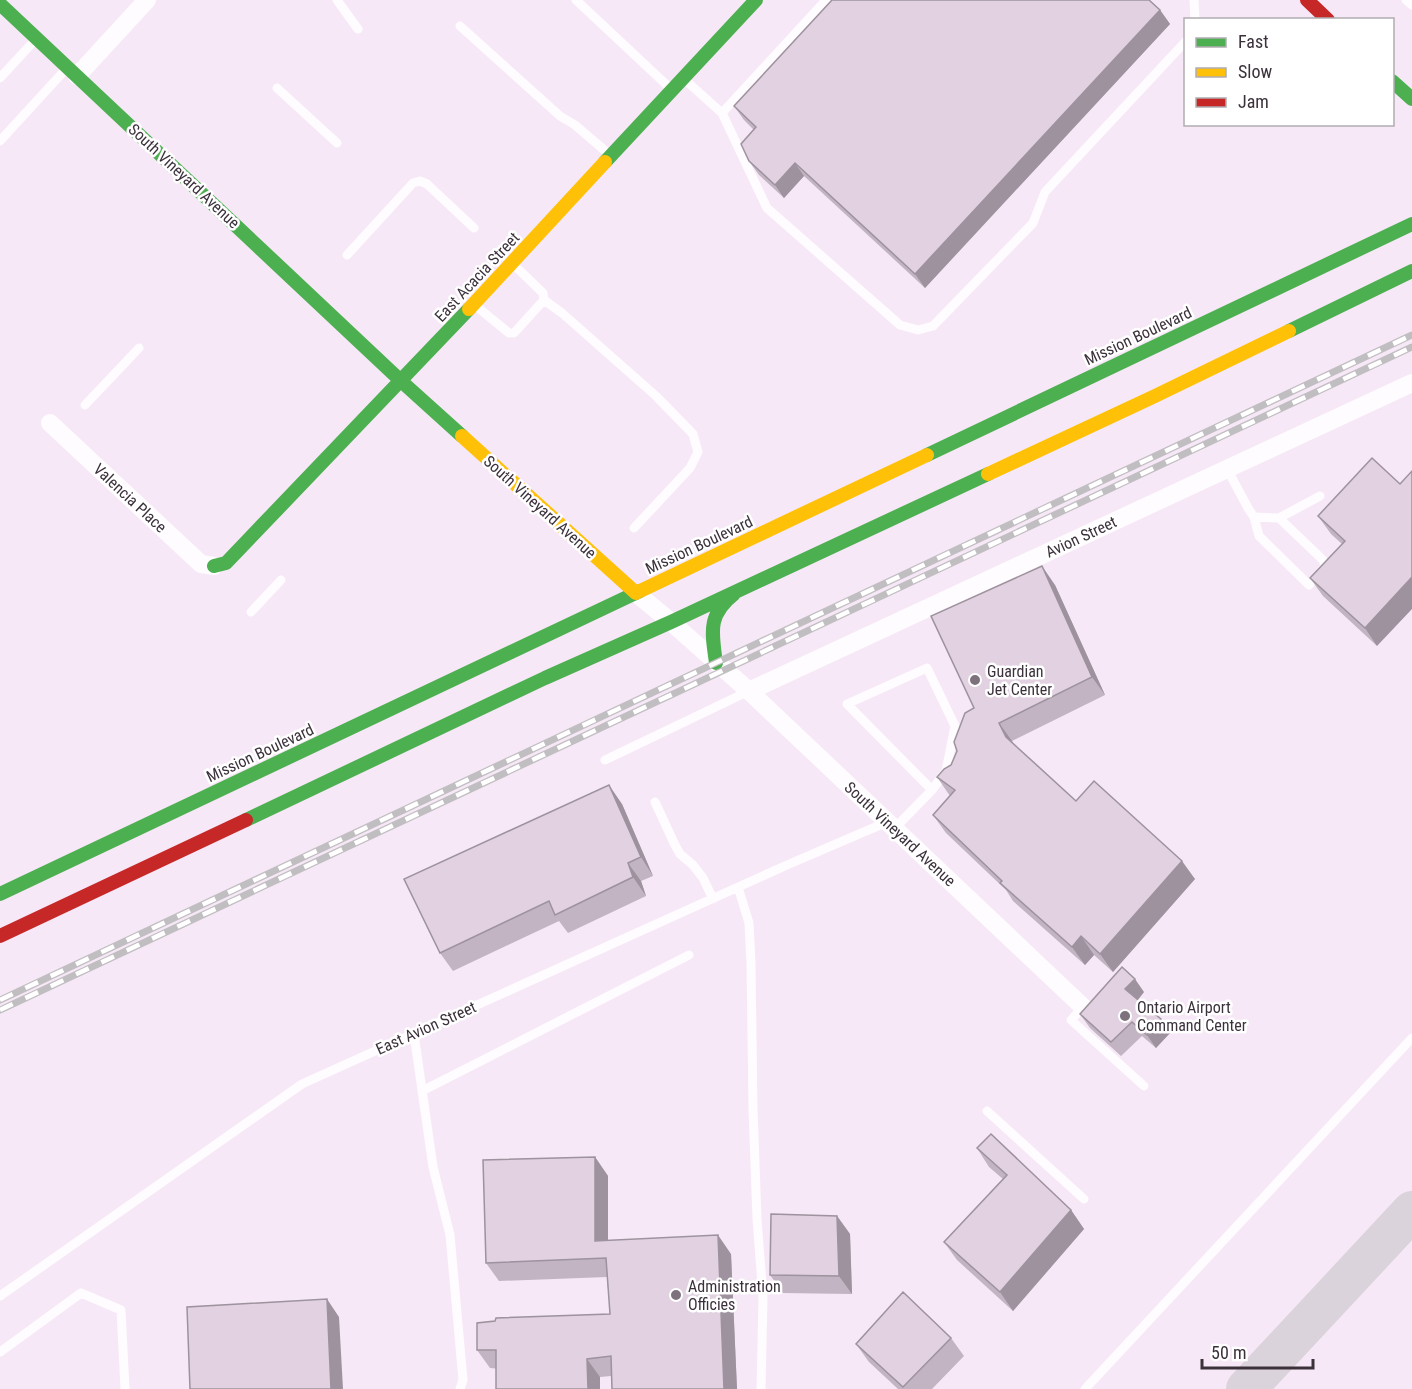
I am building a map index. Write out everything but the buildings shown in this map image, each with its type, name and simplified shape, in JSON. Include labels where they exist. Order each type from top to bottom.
[{"type":"main road","name":"East Acacia Street","points":[[214,566],[226,563],[402,381],[756,0]]},
{"type":"main road","points":[[1307,0],[1326,18]]},
{"type":"main road","name":"South Vineyard Avenue","points":[[0,4],[402,381],[636,593]]},
{"type":"main road","points":[[1394,83],[1412,99]]},
{"type":"main road","name":"Mission Boulevard","points":[[0,894],[1412,224]]},
{"type":"main road","points":[[0,936],[545,678],[736,592],[1155,396],[1412,271]]},
{"type":"main road","points":[[716,663],[714,638],[717,612],[722,604],[736,592]]},
{"type":"street","points":[[72,71],[147,0]]},
{"type":"street","name":"Avion Street","points":[[749,691],[1412,383]]},
{"type":"street","name":"Valencia Place","points":[[50,423],[201,564],[214,566]]},
{"type":"street","name":"South Vineyard Avenue","points":[[636,593],[749,691],[1083,1007]]},
{"type":"lane","points":[[337,0],[358,29]]},
{"type":"lane","points":[[576,0],[673,91]]},
{"type":"lane","points":[[722,113],[823,4],[811,0]]},
{"type":"lane","points":[[1194,0],[1195,18]]},
{"type":"lane","points":[[1406,0],[1412,4]]},
{"type":"lane","points":[[460,26],[560,116],[575,125],[612,156]]},
{"type":"lane","points":[[0,78],[37,38]]},
{"type":"lane","points":[[684,79],[722,113],[767,208],[900,325],[918,330],[933,326],[1033,223],[1045,192],[1184,42]]},
{"type":"lane","points":[[0,141],[72,71]]},
{"type":"lane","points":[[277,87],[337,143]]},
{"type":"lane","points":[[346,257],[413,183],[420,181],[427,184],[474,228]]},
{"type":"lane","points":[[512,264],[543,293],[544,300],[562,313],[656,396],[693,434],[698,452],[690,468],[634,528]]},
{"type":"lane","points":[[474,304],[509,333],[514,333],[544,300]]},
{"type":"lane","points":[[85,405],[139,348]]},
{"type":"lane","points":[[1227,469],[1254,517],[1259,536],[1309,585],[1325,567],[1323,560],[1279,518]]},
{"type":"lane","points":[[1254,517],[1279,518],[1320,496]]},
{"type":"lane","points":[[251,612],[281,580]]},
{"type":"lane","points":[[890,825],[932,790],[946,771],[955,726],[927,668],[847,704],[932,790]]},
{"type":"lane","points":[[605,760],[749,691]]},
{"type":"lane","points":[[655,802],[680,854],[703,878],[713,899]]},
{"type":"lane","name":"East Avion Street","points":[[0,1296],[302,1084],[787,865],[890,825]]},
{"type":"lane","points":[[738,887],[749,923],[757,1219],[763,1297],[761,1389]]},
{"type":"lane","points":[[422,1091],[689,954]]},
{"type":"lane","points":[[1083,1007],[1071,1020],[1144,1086]]},
{"type":"lane","points":[[414,1034],[433,1167],[450,1235],[463,1380],[460,1389]]},
{"type":"lane","points":[[1085,1389],[1412,1038]]},
{"type":"lane","points":[[987,1111],[1084,1199]]},
{"type":"lane","points":[[0,1352],[81,1293],[121,1310],[125,1389]]},
{"type":"taxiway","points":[[1246,1389],[1412,1211]]},
{"type":"railway","points":[[0,1000],[1412,335]]},
{"type":"railway","points":[[0,1010],[1412,347]]},
{"type":"traffic: fast","points":[[605,162],[756,0]]},
{"type":"traffic: fast","points":[[0,4],[462,436]]},
{"type":"traffic: fast","points":[[1394,83],[1412,99]]},
{"type":"traffic: fast","points":[[927,455],[1412,224]]},
{"type":"traffic: fast","points":[[1289,331],[1412,271]]},
{"type":"traffic: fast","points":[[214,566],[226,563],[469,309]]},
{"type":"traffic: fast","points":[[246,820],[545,678],[671,622],[988,474]]},
{"type":"traffic: fast","points":[[0,894],[640,591]]},
{"type":"traffic: fast","points":[[716,663],[713,643],[715,617],[719,609],[734,594]]},
{"type":"traffic: slow","points":[[469,309],[605,162]]},
{"type":"traffic: slow","points":[[988,474],[1289,331]]},
{"type":"traffic: slow","points":[[462,436],[636,593]]},
{"type":"traffic: slow","points":[[640,591],[927,455]]},
{"type":"traffic: jam","points":[[1307,0],[1326,18]]},
{"type":"traffic: jam","points":[[0,936],[246,820]]},
{"type":"place","name":"Guardian Jet Center","points":[[975,680]]},
{"type":"place","name":"Ontario Airport Command Center","points":[[1125,1016]]},
{"type":"place","name":"Administration Officies","points":[[676,1295]]}]
